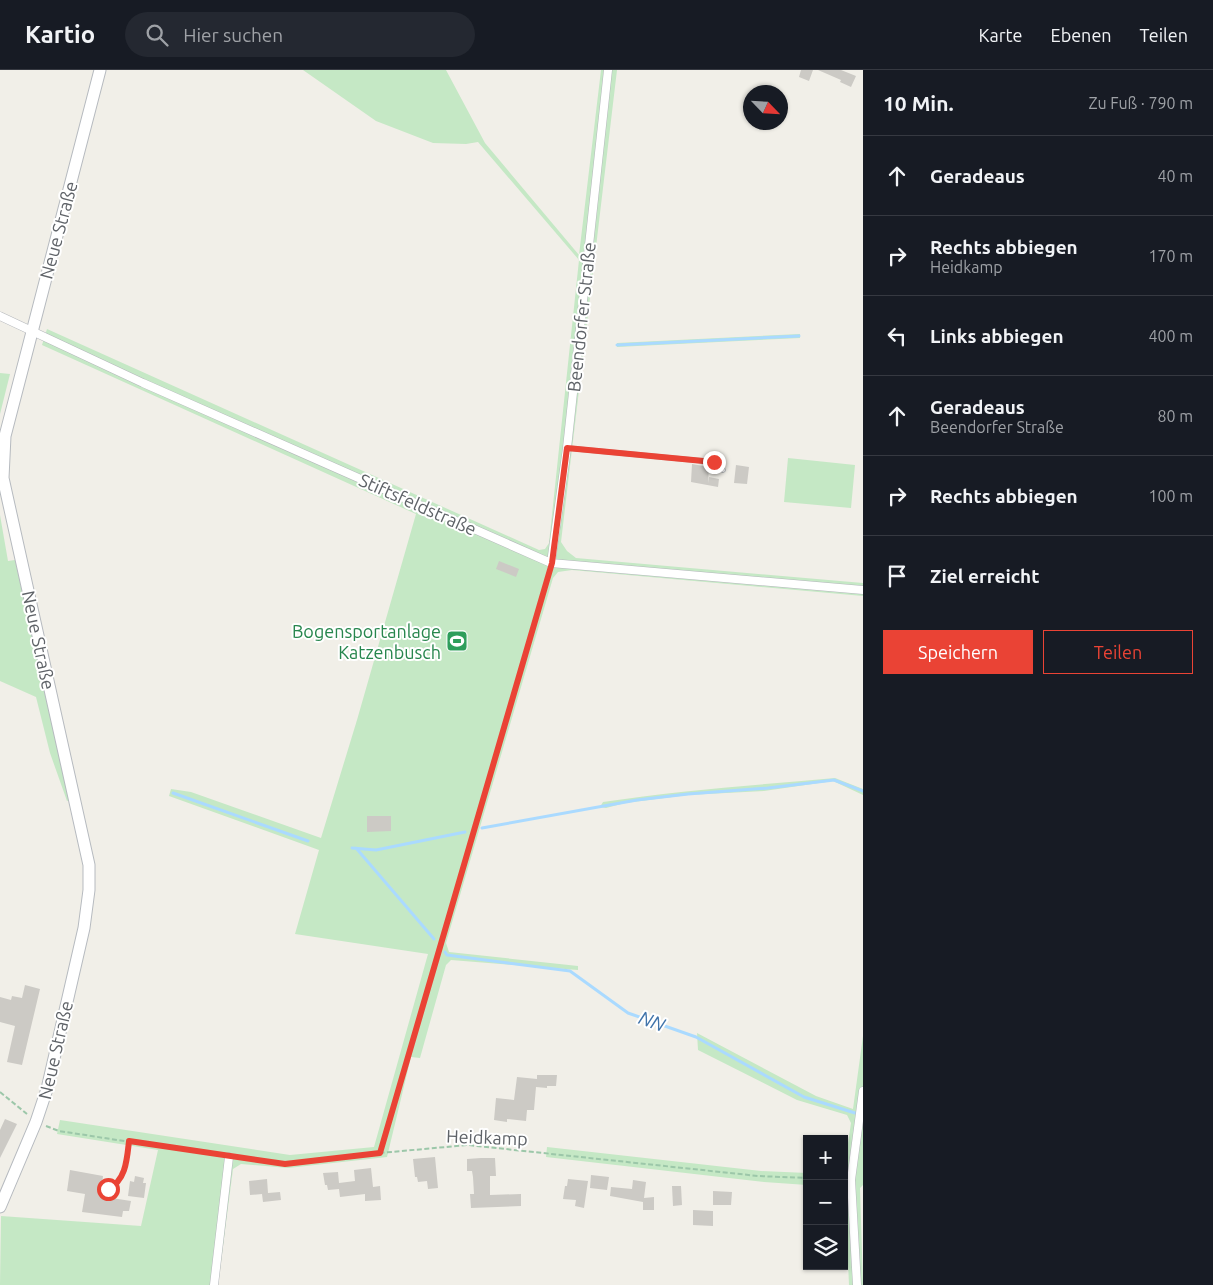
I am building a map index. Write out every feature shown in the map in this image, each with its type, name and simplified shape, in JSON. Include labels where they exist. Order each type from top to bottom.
[{"type":"street","name":"Neue Straße","points":[[0,1206],[36,1122],[47,1089],[84,928],[89,890],[88,865],[3,478],[5,436],[100,70]]},
{"type":"street","name":"Beendorfer Straße","points":[[552,563],[567,448],[608,70]]},
{"type":"street","name":"Stiftsfeldstraße","points":[[0,316],[31,332],[552,563],[863,590]]},
{"type":"street","points":[[857,1285],[852,1180],[863,1091]]},
{"type":"street","points":[[214,1285],[229,1157]]},
{"type":"lane","points":[[567,448],[714,462],[719,464],[723,470]]},
{"type":"path","points":[[380,1153],[552,563]]},
{"type":"path","name":"Heidkamp","points":[[0,1092],[36,1122],[60,1131],[285,1164],[468,1145],[758,1176],[803,1178]]},
{"type":"path","points":[[108,1189],[116,1186],[122,1177],[129,1141]]},
{"type":"green space","points":[[303,70],[446,70],[485,143],[579,255],[601,70],[617,70],[561,542],[567,551],[576,558],[863,583],[863,596],[572,570],[558,572],[553,578],[446,943],[449,952],[578,966],[578,970],[451,960],[446,965],[420,1058],[411,1057],[387,1157],[288,1168],[241,1164],[233,1169],[218,1285],[0,1285],[1,1216],[141,1226],[158,1150],[57,1134],[60,1120],[290,1155],[374,1147],[428,954],[295,934],[319,850],[169,796],[171,789],[191,792],[321,838],[416,514],[42,345],[47,329],[539,550],[545,549],[549,543],[579,260],[478,142],[466,144],[433,143],[376,121]]},
{"type":"green space","points":[[800,334],[800,338],[617,347],[617,343]]},
{"type":"green space","points":[[0,373],[10,374],[0,414]]},
{"type":"green space","points":[[788,458],[855,465],[851,508],[784,502]]},
{"type":"green space","points":[[0,515],[8,561],[15,560],[70,800],[67,801],[50,753],[36,697],[0,681]]},
{"type":"green space","points":[[835,778],[863,789],[863,795],[833,781],[764,791],[688,795],[625,803],[606,808],[600,807],[603,802],[661,794]]},
{"type":"green space","points":[[697,1033],[816,1096],[853,1109],[863,1036],[863,1185],[860,1188],[863,1285],[849,1285],[848,1143],[851,1123],[847,1115],[797,1100],[698,1050]]},
{"type":"green space","points":[[547,1147],[761,1171],[803,1173],[803,1185],[764,1182],[546,1157]]},
{"type":"building","points":[[801,70],[813,70],[809,81],[799,77]]},
{"type":"building","points":[[818,70],[841,70],[856,76],[851,87],[840,82],[841,80]]},
{"type":"building","points":[[692,464],[709,467],[708,483],[709,477],[719,479],[718,487],[691,482]]},
{"type":"building","points":[[736,465],[749,467],[747,484],[734,483]]},
{"type":"building","points":[[499,561],[519,569],[516,577],[496,569]]},
{"type":"building","points":[[367,816],[391,816],[391,831],[367,832]]},
{"type":"building","points":[[25,985],[40,989],[22,1065],[7,1062],[15,1026],[0,1022],[0,997],[11,1000],[12,996],[22,998]]},
{"type":"building","points":[[537,1075],[557,1075],[556,1086],[547,1086],[547,1088],[536,1087],[534,1110],[527,1110],[526,1121],[507,1119],[507,1122],[494,1120],[496,1098],[514,1100],[517,1077],[537,1079]]},
{"type":"building","points":[[5,1119],[17,1124],[0,1158],[0,1130]]},
{"type":"building","points":[[435,1157],[438,1188],[428,1189],[427,1181],[418,1182],[417,1177],[415,1177],[413,1159]]},
{"type":"building","points":[[495,1158],[496,1176],[490,1176],[490,1195],[521,1194],[521,1206],[471,1208],[470,1194],[474,1194],[473,1177],[472,1171],[467,1171],[467,1159]]},
{"type":"building","points":[[371,1168],[373,1187],[380,1186],[381,1200],[365,1201],[365,1194],[340,1197],[339,1189],[328,1190],[327,1185],[325,1185],[323,1173],[338,1172],[339,1183],[355,1181],[354,1170]]},
{"type":"building","points":[[70,1170],[103,1176],[101,1194],[105,1194],[105,1197],[131,1201],[129,1211],[123,1211],[122,1217],[82,1212],[85,1194],[67,1191]]},
{"type":"building","points":[[591,1175],[609,1177],[607,1190],[590,1188]]},
{"type":"building","points":[[135,1176],[144,1178],[143,1183],[146,1183],[144,1198],[128,1196],[130,1181],[134,1182]]},
{"type":"building","points":[[267,1179],[268,1193],[280,1192],[281,1200],[263,1202],[262,1194],[250,1195],[249,1181]]},
{"type":"building","points":[[568,1179],[588,1181],[584,1208],[575,1206],[576,1200],[563,1199]]},
{"type":"building","points":[[633,1180],[646,1182],[644,1198],[654,1197],[654,1210],[643,1210],[643,1202],[610,1196],[611,1187],[632,1189]]},
{"type":"building","points":[[672,1186],[681,1186],[682,1205],[673,1206]]},
{"type":"building","points":[[713,1191],[732,1192],[731,1205],[713,1205]]},
{"type":"building","points":[[693,1210],[713,1211],[713,1226],[693,1225]]},
{"type":"waterway","points":[[617,345],[799,336]]},
{"type":"waterway","name":"NN","points":[[482,828],[637,800],[688,794],[768,788],[834,780],[863,791]]},
{"type":"waterway","points":[[173,793],[308,841]]},
{"type":"waterway","name":"NN","points":[[352,848],[376,850],[465,832]]},
{"type":"waterway","name":"NN","points":[[356,848],[434,939]]},
{"type":"waterway","name":"NN","points":[[445,952],[447,955],[570,971],[628,1013],[696,1037],[804,1097],[855,1113]]},
{"type":"place","name":"Bogensportanlage Katzenbusch","points":[[457,641]]},
{"type":"route","points":[[108,1189],[116,1186],[122,1177],[129,1141],[285,1164],[380,1153],[552,563],[567,448],[714,462]]}]
